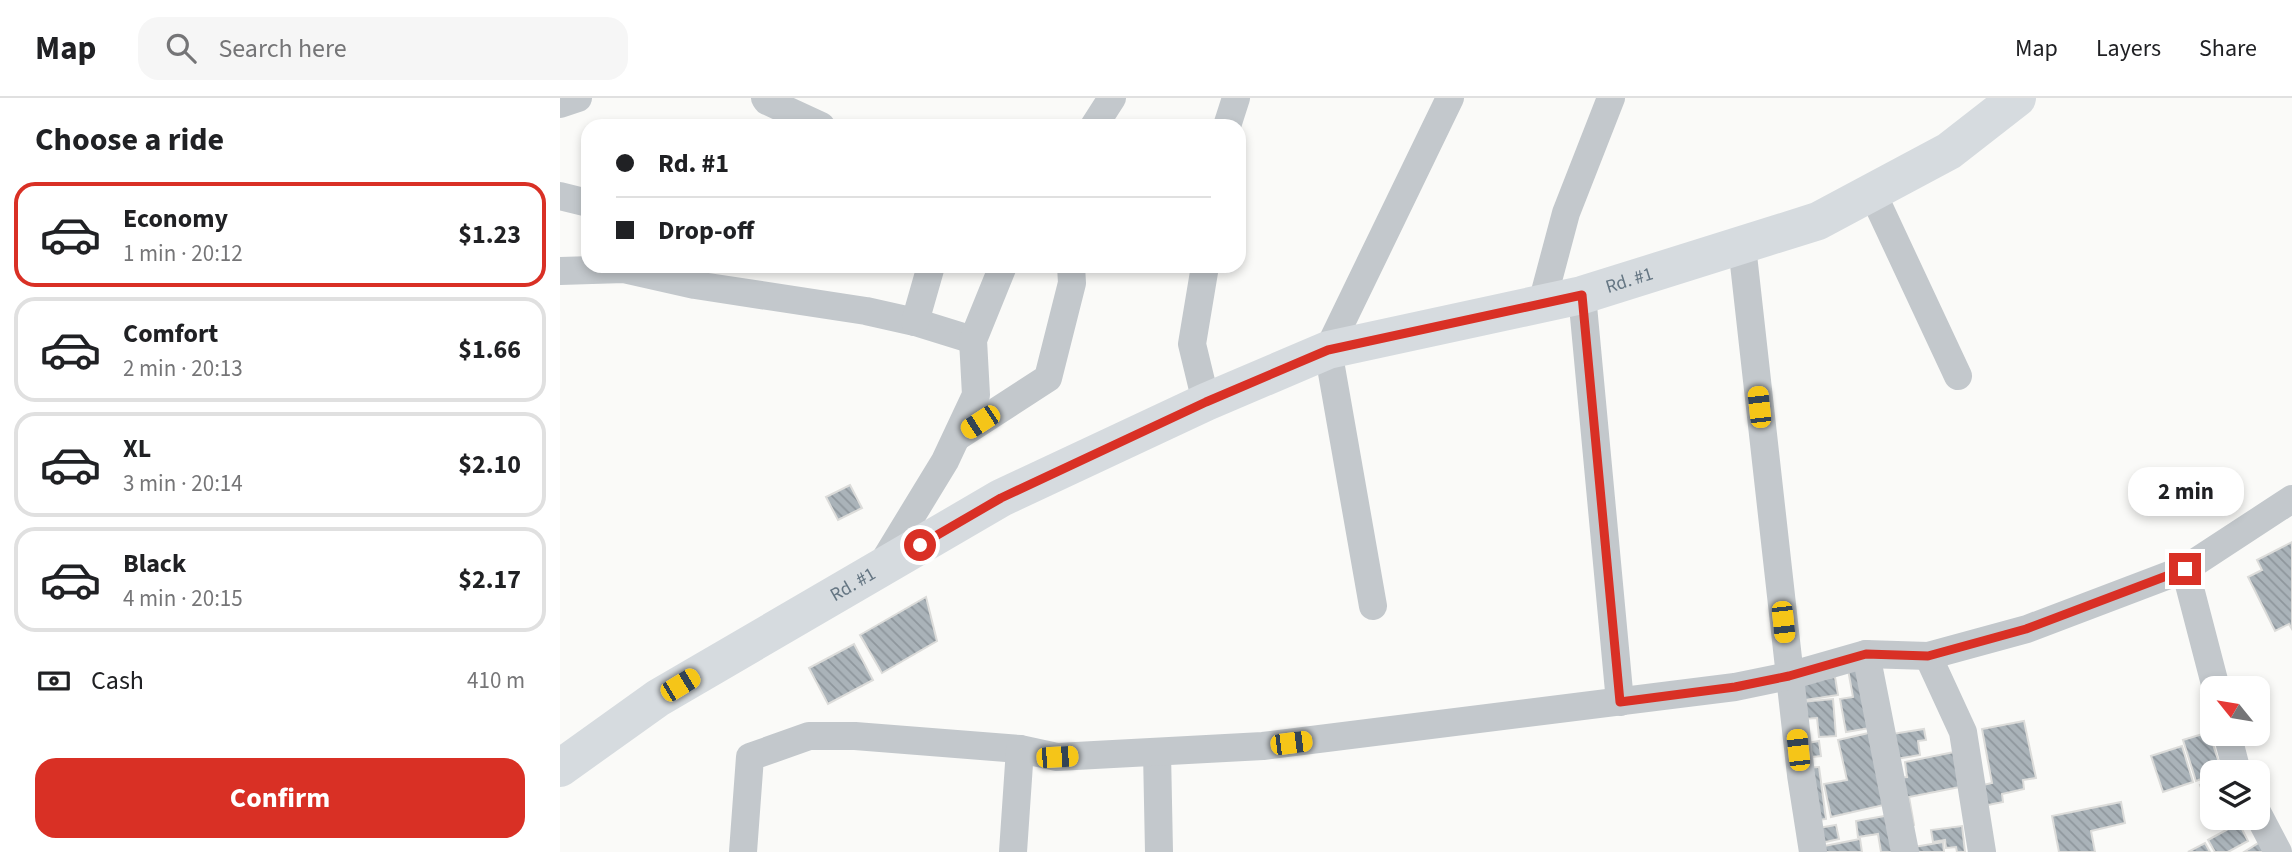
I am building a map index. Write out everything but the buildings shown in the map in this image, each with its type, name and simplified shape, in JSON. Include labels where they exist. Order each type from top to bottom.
[{"type":"main road","name":"Rd. #1","points":[[560,768],[658,698],[1001,498],[1206,402],[1328,350],[1582,295],[1818,221],[1949,150],[2017,98]]},
{"type":"street","points":[[560,104],[578,98]]},
{"type":"street","points":[[765,98],[806,119]]},
{"type":"street","points":[[1098,119],[1112,98]]},
{"type":"street","points":[[1229,119],[1236,98]]},
{"type":"street","points":[[1373,606],[1328,350],[1450,98]]},
{"type":"street","points":[[1542,303],[1566,213],[1611,98]]},
{"type":"street","points":[[1872,192],[1958,376]]},
{"type":"street","points":[[560,196],[581,201]]},
{"type":"street","points":[[1742,246],[1789,676],[1813,852]]},
{"type":"street","points":[[560,271],[581,270]]},
{"type":"street","points":[[642,273],[695,285],[866,311],[915,322],[973,340]]},
{"type":"street","points":[[915,322],[929,273]]},
{"type":"street","points":[[880,568],[957,436],[976,396],[973,340],[1000,273]]},
{"type":"street","points":[[957,436],[1048,378],[1072,283],[1071,273]]},
{"type":"street","points":[[1204,273],[1192,344],[1206,402]]},
{"type":"street","points":[[1582,295],[1620,702]]},
{"type":"street","points":[[743,852],[750,757],[809,736],[855,736],[1020,749],[1057,757],[1263,746],[1735,687],[1789,676],[1866,654],[1928,656],[2026,629],[2185,569],[2292,499]]},
{"type":"street","points":[[2185,569],[2213,676]]},
{"type":"street","points":[[1866,654],[1905,852]]},
{"type":"street","points":[[1928,656],[1962,732],[1982,852]]},
{"type":"street","points":[[1013,852],[1020,749]]},
{"type":"street","points":[[1157,751],[1159,852]]},
{"type":"street","points":[[2266,830],[2278,852]]},
{"type":"route","points":[[920,545],[1001,498],[1206,402],[1328,350],[1582,295],[1620,702],[1735,687],[1789,676],[1866,654],[1928,656],[2026,629],[2185,569]]}]
